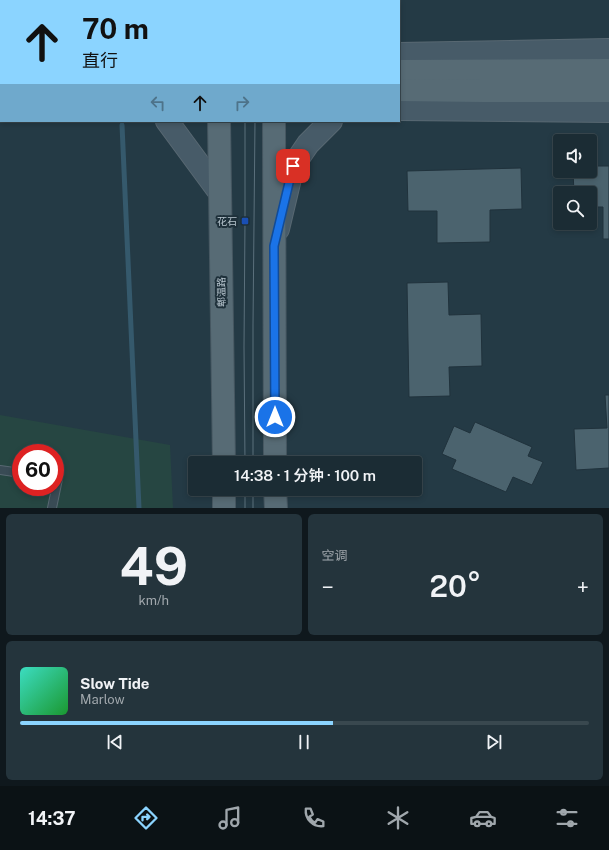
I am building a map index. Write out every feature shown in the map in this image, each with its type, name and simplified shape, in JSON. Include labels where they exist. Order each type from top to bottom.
[{"type":"main road","points":[[400,54],[609,50]]},
{"type":"main road","points":[[400,71],[609,70]]},
{"type":"main road","points":[[400,90],[609,91]]},
{"type":"main road","points":[[400,109],[609,111]]},
{"type":"main road","points":[[168,122],[220,193]]},
{"type":"main road","name":"郫温路","points":[[219,122],[224,456]]},
{"type":"main road","points":[[274,122],[275,456]]},
{"type":"main road","points":[[274,246],[293,166],[308,144],[329,122]]},
{"type":"main road","points":[[224,496],[224,508]]},
{"type":"main road","points":[[275,496],[276,508]]},
{"type":"lane","points":[[0,470],[12,472]]},
{"type":"lane","points":[[52,508],[54,496]]},
{"type":"green space","points":[[0,415],[170,445],[173,508],[0,508]]},
{"type":"building","points":[[597,166],[609,166],[609,239],[603,239],[603,207],[597,207],[597,186],[574,186],[573,178],[597,178]]},
{"type":"building","points":[[521,168],[522,209],[490,210],[490,242],[437,243],[437,211],[408,211],[407,171]]},
{"type":"building","points":[[448,282],[449,315],[481,314],[482,366],[449,367],[450,396],[409,397],[407,283]]},
{"type":"building","points":[[605,395],[609,395],[609,468],[576,470],[574,429],[607,428]]},
{"type":"building","points":[[475,422],[532,447],[528,456],[543,462],[532,485],[513,477],[506,492],[452,469],[456,460],[442,454],[454,426],[470,433]]},
{"type":"waterway","points":[[122,125],[139,508]]},
{"type":"tram line","points":[[245,122],[245,456]]},
{"type":"tram line","points":[[253,456],[255,122]]},
{"type":"tram line","points":[[245,496],[245,508]]},
{"type":"tram line","points":[[253,496],[253,508]]},
{"type":"place","name":"花石","points":[[245,221]]},
{"type":"route","points":[[275,417],[274,246],[293,166]]}]
